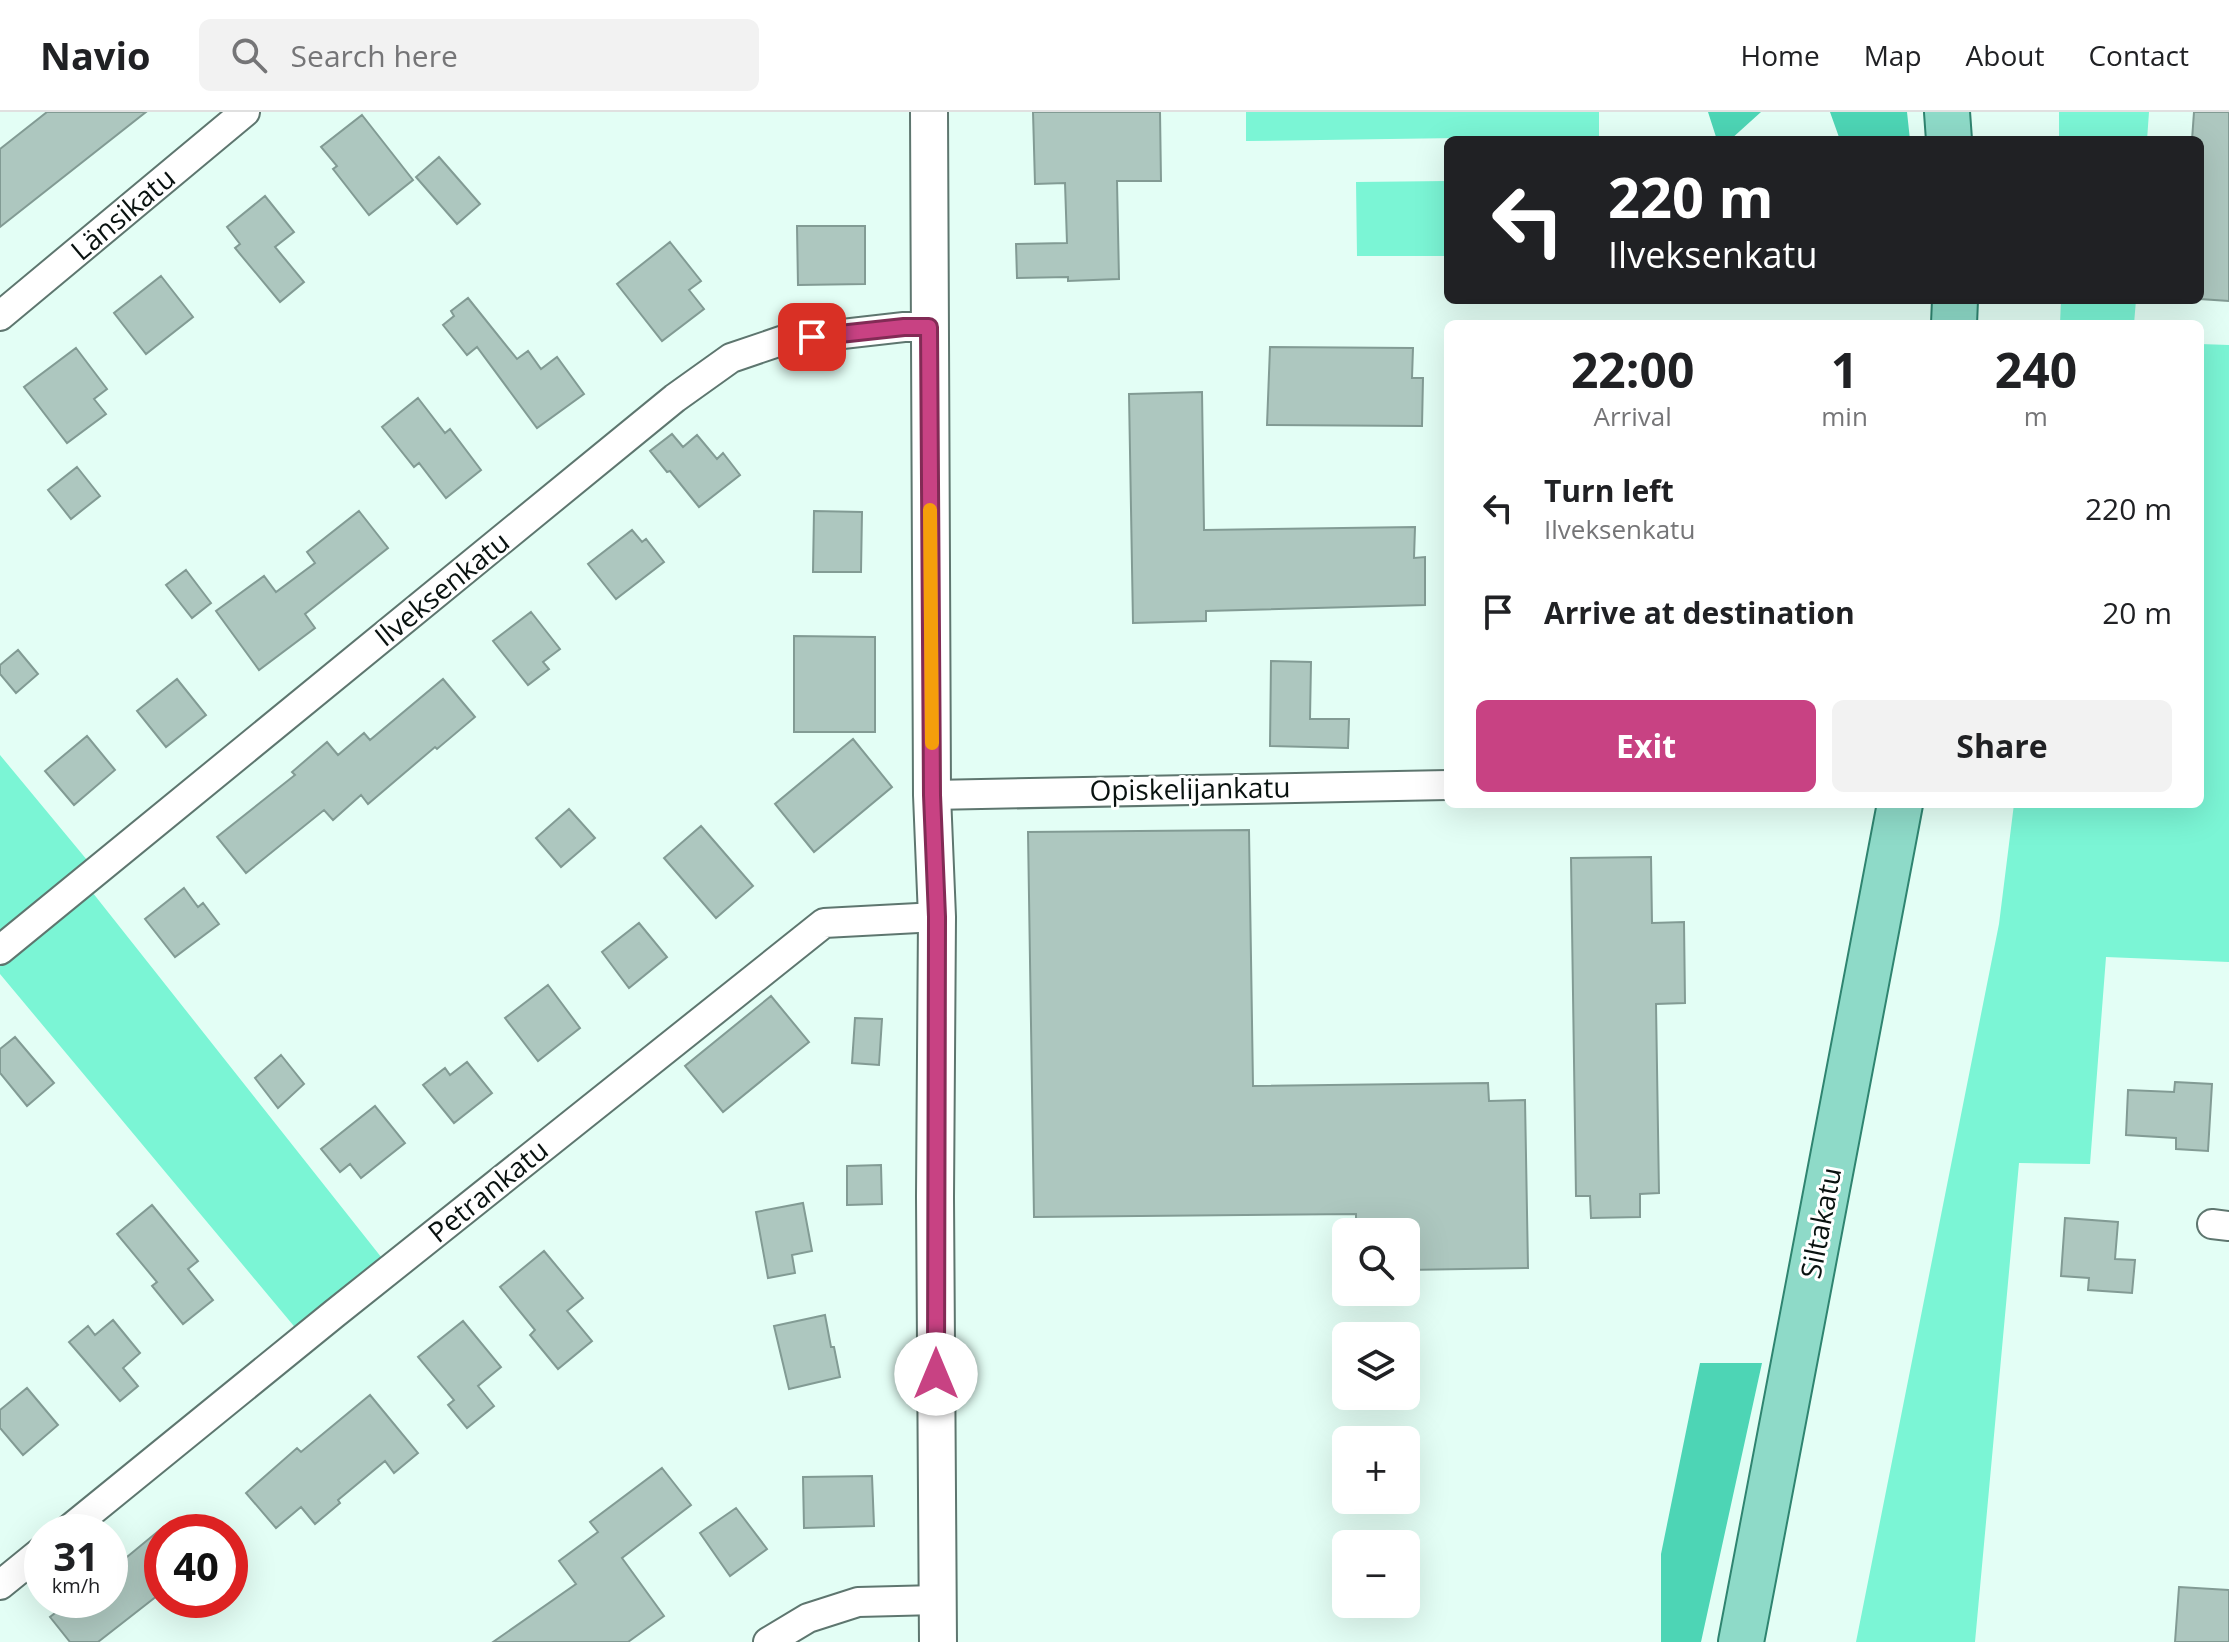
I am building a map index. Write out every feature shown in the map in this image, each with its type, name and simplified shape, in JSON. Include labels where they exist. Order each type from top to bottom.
[{"type":"main road","points":[[1947,112],[1949,136]]},
{"type":"main road","name":"Siltakatu","points":[[1741,1642],[1899,808]]},
{"type":"street","name":"Länsikatu","points":[[0,316],[245,112]]},
{"type":"street","points":[[929,112],[932,795],[937,917],[938,1642]]},
{"type":"street","name":"Ilveksenkatu","points":[[0,950],[663,408],[731,358],[781,341],[929,327]]},
{"type":"street","name":"Opiskelijankatu","points":[[932,795],[1444,785]]},
{"type":"street","name":"Petrankatu","points":[[88,1514],[824,923],[937,917]]},
{"type":"street","points":[[0,1585],[24,1566]]},
{"type":"street","points":[[768,1642],[808,1618],[858,1602],[937,1600]]},
{"type":"green space","points":[[1246,112],[1599,112],[1599,136],[1246,141]]},
{"type":"green space","points":[[1708,112],[1761,112],[1734,136],[1716,136]]},
{"type":"green space","points":[[1830,112],[1907,112],[1910,136],[1839,136]]},
{"type":"green space","points":[[2059,112],[2149,112],[2147,136],[2059,136]]},
{"type":"green space","points":[[1444,181],[1444,256],[1357,256],[1356,182]]},
{"type":"green space","points":[[2061,304],[2136,304],[2134,320],[2060,320]]},
{"type":"green space","points":[[2204,344],[2229,345],[2229,962],[2106,957],[2090,1164],[2019,1163],[1975,1642],[1856,1642],[1999,924],[2014,808],[2204,808]]},
{"type":"green space","points":[[0,755],[92,866],[0,941]]},
{"type":"green space","points":[[85,883],[389,1267],[303,1337],[0,974],[0,954]]},
{"type":"green space","points":[[1700,1363],[1762,1363],[1701,1642],[1661,1642],[1661,1554]]},
{"type":"building","points":[[47,112],[146,112],[0,227],[0,149]]},
{"type":"building","points":[[1033,112],[1160,112],[1161,181],[1117,181],[1119,279],[1068,281],[1068,277],[1017,278],[1016,244],[1067,243],[1065,183],[1035,184]]},
{"type":"building","points":[[2194,112],[2229,112],[2229,301],[2204,299],[2204,136],[2192,136]]},
{"type":"building","points":[[362,115],[413,180],[369,215],[333,169],[337,166],[321,147]]},
{"type":"building","points":[[439,157],[480,204],[457,224],[416,177]]},
{"type":"building","points":[[265,196],[294,232],[275,247],[304,282],[280,302],[235,248],[240,244],[227,227]]},
{"type":"building","points":[[797,226],[865,226],[865,284],[798,285]]},
{"type":"building","points":[[670,242],[701,281],[689,290],[704,309],[662,341],[617,284]]},
{"type":"building","points":[[161,276],[193,317],[146,354],[114,313]]},
{"type":"building","points":[[468,298],[517,359],[528,351],[541,369],[557,357],[584,394],[537,428],[477,347],[467,355],[443,325],[454,316],[451,311]]},
{"type":"building","points":[[1270,347],[1413,348],[1412,378],[1423,378],[1422,426],[1267,425]]},
{"type":"building","points":[[76,348],[107,389],[94,399],[106,414],[67,443],[24,387]]},
{"type":"building","points":[[1202,392],[1204,530],[1415,527],[1414,558],[1425,557],[1425,605],[1206,611],[1206,621],[1133,623],[1129,394]]},
{"type":"building","points":[[418,398],[445,433],[450,429],[481,470],[446,498],[419,463],[414,467],[382,427]]},
{"type":"building","points":[[672,434],[683,447],[697,435],[717,459],[723,453],[740,475],[699,507],[650,451]]},
{"type":"building","points":[[77,467],[100,496],[71,519],[48,490]]},
{"type":"building","points":[[359,511],[388,548],[305,614],[315,628],[259,670],[216,611],[264,576],[276,592],[315,563],[307,552]]},
{"type":"building","points":[[814,511],[862,512],[861,572],[813,572]]},
{"type":"building","points":[[632,530],[642,542],[646,539],[664,562],[616,599],[588,564]]},
{"type":"building","points":[[186,570],[211,603],[192,618],[166,585]]},
{"type":"building","points":[[531,612],[560,649],[543,662],[549,669],[528,685],[493,641]]},
{"type":"building","points":[[794,636],[875,637],[875,732],[794,732]]},
{"type":"building","points":[[18,650],[38,674],[16,693],[0,674],[0,665]]},
{"type":"building","points":[[1271,661],[1311,662],[1310,719],[1349,719],[1348,748],[1270,746]]},
{"type":"building","points":[[177,679],[206,715],[166,747],[137,711]]},
{"type":"building","points":[[443,679],[475,717],[368,804],[361,795],[333,820],[324,810],[246,873],[217,837],[295,775],[292,772],[327,742],[338,755],[364,733],[370,740]]},
{"type":"building","points":[[87,736],[115,770],[74,805],[45,771]]},
{"type":"building","points":[[853,739],[892,787],[814,852],[775,804]]},
{"type":"building","points":[[569,809],[595,838],[561,867],[536,838]]},
{"type":"building","points":[[701,826],[753,886],[716,918],[664,858]]},
{"type":"building","points":[[1249,830],[1253,1086],[1488,1083],[1489,1101],[1525,1100],[1528,1268],[1420,1270],[1420,1218],[1356,1218],[1356,1214],[1034,1217],[1028,832]]},
{"type":"building","points":[[1651,857],[1652,923],[1684,922],[1685,1003],[1656,1004],[1659,1193],[1640,1194],[1640,1217],[1591,1218],[1590,1196],[1576,1196],[1571,858]]},
{"type":"building","points":[[184,888],[198,907],[203,903],[219,924],[175,957],[145,919]]},
{"type":"building","points":[[639,923],[667,957],[629,988],[602,952]]},
{"type":"building","points":[[548,985],[580,1028],[538,1061],[505,1018]]},
{"type":"building","points":[[771,996],[809,1042],[723,1112],[685,1066]]},
{"type":"building","points":[[855,1018],[882,1019],[879,1065],[852,1063]]},
{"type":"building","points":[[15,1037],[54,1083],[27,1106],[0,1073],[0,1049]]},
{"type":"building","points":[[281,1055],[304,1084],[278,1108],[255,1078]]},
{"type":"building","points":[[467,1062],[492,1093],[454,1123],[423,1085],[445,1068],[450,1075]]},
{"type":"building","points":[[2175,1082],[2212,1084],[2208,1151],[2176,1149],[2176,1138],[2126,1135],[2128,1090],[2174,1092]]},
{"type":"building","points":[[375,1106],[405,1143],[361,1178],[350,1164],[340,1172],[321,1149]]},
{"type":"building","points":[[881,1165],[882,1204],[847,1205],[847,1166]]},
{"type":"building","points":[[803,1203],[812,1251],[792,1255],[795,1273],[768,1278],[756,1212]]},
{"type":"building","points":[[152,1205],[198,1261],[188,1269],[213,1300],[183,1324],[152,1286],[157,1282],[117,1234]]},
{"type":"building","points":[[2065,1218],[2118,1222],[2115,1259],[2135,1260],[2132,1293],[2088,1290],[2089,1278],[2061,1276]]},
{"type":"building","points":[[544,1251],[583,1298],[567,1311],[592,1341],[558,1369],[530,1335],[535,1330],[500,1287]]},
{"type":"building","points":[[825,1315],[840,1377],[789,1389],[774,1326]]},
{"type":"building","points":[[113,1320],[140,1353],[123,1368],[138,1386],[120,1401],[69,1342],[88,1326],[95,1335]]},
{"type":"building","points":[[463,1321],[501,1367],[478,1386],[494,1406],[467,1428],[448,1405],[454,1400],[418,1357]]},
{"type":"building","points":[[27,1388],[58,1425],[23,1455],[0,1428],[0,1410]]},
{"type":"building","points":[[370,1395],[418,1453],[394,1473],[385,1461],[338,1500],[340,1503],[315,1524],[301,1507],[276,1528],[246,1493],[297,1448],[301,1452]]},
{"type":"building","points":[[662,1468],[691,1505],[622,1558],[664,1616],[628,1642],[493,1642],[576,1584],[559,1561],[598,1532],[590,1522]]},
{"type":"building","points":[[872,1476],[874,1526],[804,1528],[803,1477]]},
{"type":"building","points":[[736,1508],[767,1549],[730,1576],[700,1533]]},
{"type":"building","points":[[144,1543],[144,1606],[98,1642],[70,1642],[51,1618],[128,1618],[128,1556]]},
{"type":"building","points":[[2179,1587],[2229,1590],[2229,1642],[2175,1642]]},
{"type":"slow traffic","points":[[930,510],[932,743]]},
{"type":"route","points":[[812,337],[929,327],[932,795],[937,917],[936,1374]]}]
